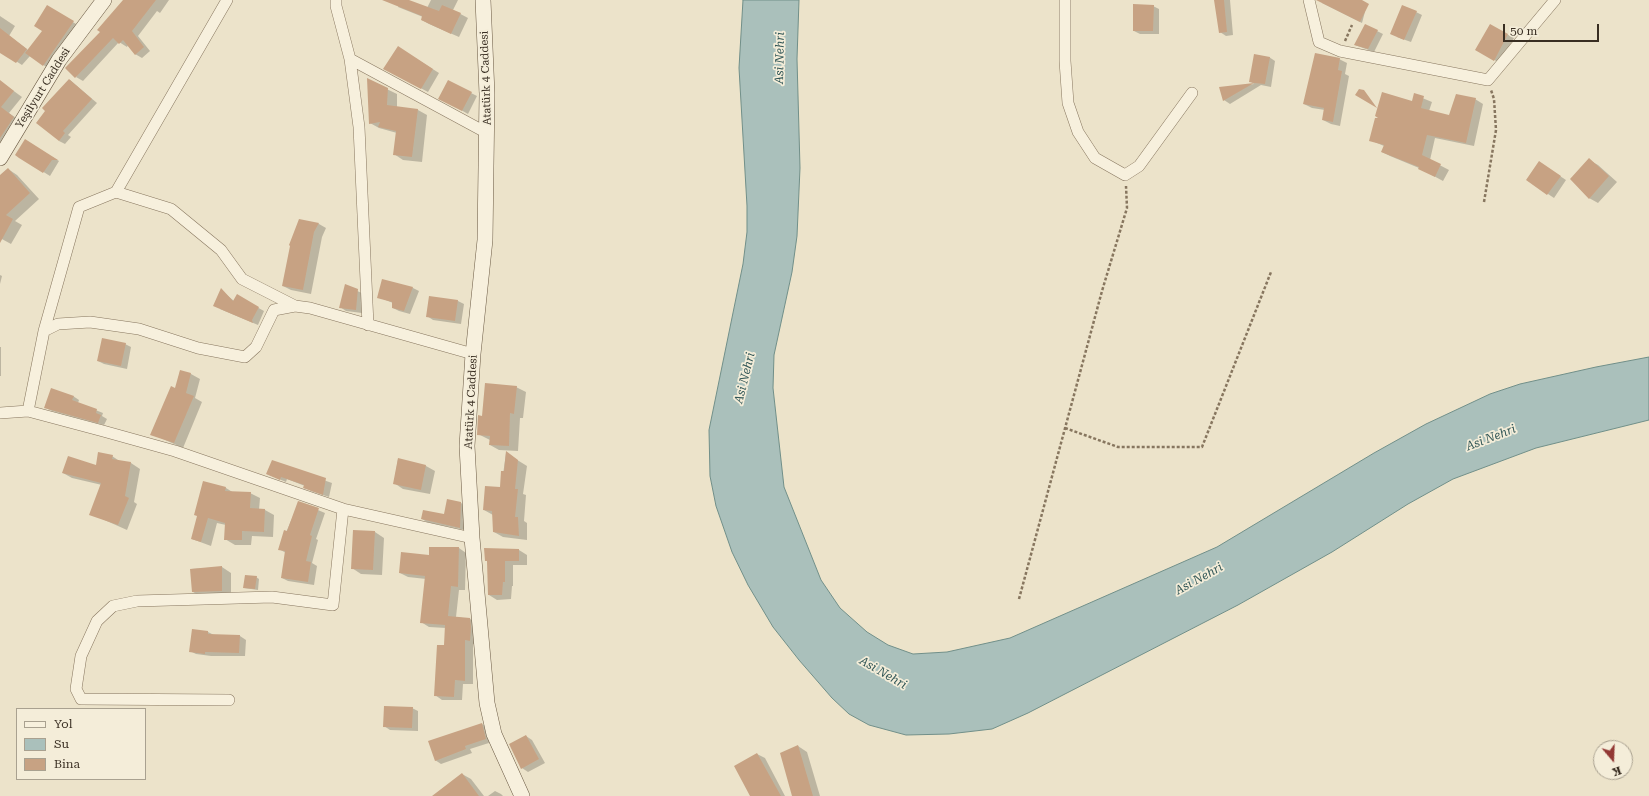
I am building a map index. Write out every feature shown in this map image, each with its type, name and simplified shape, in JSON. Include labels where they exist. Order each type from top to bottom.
[{"type":"street","name":"Yeşilyurt Caddesi","points":[[0,158],[58,60],[104,0]]},
{"type":"street","points":[[28,411],[44,331],[79,208],[116,192],[227,0]]},
{"type":"street","points":[[336,0],[336,6],[350,59],[359,127],[368,325]]},
{"type":"street","name":"Atatürk 4 Caddesi","points":[[483,0],[487,133],[485,240],[473,354],[467,446],[472,538],[489,718],[494,734],[522,796]]},
{"type":"street","points":[[1065,0],[1065,61],[1068,103],[1078,132],[1095,158],[1125,175],[1139,166],[1192,93]]},
{"type":"street","points":[[1309,0],[1319,42],[1340,51],[1488,80],[1555,0]]},
{"type":"street","points":[[350,59],[487,133]]},
{"type":"street","points":[[116,192],[171,209],[221,250],[242,279],[295,306]]},
{"type":"street","points":[[44,331],[58,324],[90,322],[139,329],[198,348],[245,357],[256,347],[274,310],[295,306],[310,308],[473,354]]},
{"type":"street","points":[[0,413],[28,411],[175,451],[343,509],[472,538]]},
{"type":"street","points":[[229,700],[81,699],[76,689],[81,656],[97,621],[113,606],[137,601],[272,597],[333,605],[343,509]]},
{"type":"path","points":[[1340,51],[1352,25]]},
{"type":"path","points":[[1484,202],[1496,130],[1494,99],[1488,80]]},
{"type":"path","points":[[1019,599],[1102,291],[1127,208],[1125,175]]},
{"type":"path","points":[[1065,428],[1118,447],[1202,448],[1271,272]]},
{"type":"water","name":"Asi Nehri","points":[[743,0],[799,0],[797,59],[800,168],[797,236],[792,272],[774,355],[773,388],[784,487],[821,580],[840,608],[867,632],[888,645],[913,654],[947,652],[1010,638],[1217,547],[1374,453],[1426,424],[1490,394],[1520,384],[1649,357],[1649,420],[1536,448],[1453,479],[1408,504],[1332,552],[1238,605],[1028,713],[992,729],[949,734],[906,735],[869,725],[849,714],[832,698],[773,627],[748,585],[732,552],[716,506],[710,476],[709,430],[743,264],[747,232],[747,206],[739,68]]},
{"type":"building","points":[[123,0],[156,0],[132,31],[144,47],[135,55],[123,40],[119,44],[113,38],[75,78],[65,68],[100,32],[97,30]]},
{"type":"building","points":[[382,0],[409,0],[439,11],[442,5],[461,13],[451,34],[421,20],[422,16]]},
{"type":"building","points":[[1214,0],[1224,0],[1227,32],[1219,33]]},
{"type":"building","points":[[1316,0],[1362,0],[1369,4],[1360,22]]},
{"type":"building","points":[[1133,4],[1154,5],[1153,31],[1133,31]]},
{"type":"building","points":[[47,5],[74,21],[43,66],[25,53],[42,31],[34,26]]},
{"type":"building","points":[[1402,5],[1417,11],[1404,40],[1390,34]]},
{"type":"building","points":[[1365,24],[1378,30],[1368,49],[1354,45]]},
{"type":"building","points":[[1490,24],[1508,34],[1494,61],[1475,50]]},
{"type":"building","points":[[0,28],[27,49],[16,63],[0,53]]},
{"type":"building","points":[[398,46],[433,69],[421,89],[383,69]]},
{"type":"building","points":[[1315,53],[1340,58],[1338,70],[1342,71],[1333,122],[1322,120],[1324,108],[1303,104]]},
{"type":"building","points":[[1254,54],[1270,57],[1265,84],[1249,82]]},
{"type":"building","points":[[367,78],[388,88],[387,105],[418,109],[412,157],[393,155],[396,131],[378,127],[380,122],[369,124]]},
{"type":"building","points":[[69,79],[92,99],[63,131],[65,133],[59,141],[36,123],[45,111],[42,108]]},
{"type":"building","points":[[0,80],[14,91],[1,107],[14,117],[0,138]]},
{"type":"building","points":[[448,80],[472,92],[462,111],[438,99]]},
{"type":"building","points":[[1254,83],[1223,101],[1219,87]]},
{"type":"building","points":[[1359,89],[1364,90],[1377,108],[1355,95]]},
{"type":"building","points":[[1382,92],[1412,101],[1414,93],[1424,96],[1421,108],[1449,115],[1456,94],[1476,98],[1466,143],[1427,135],[1422,155],[1441,164],[1435,177],[1418,169],[1419,167],[1381,152],[1384,145],[1369,141],[1375,118],[1378,118],[1375,116]]},
{"type":"building","points":[[25,139],[58,160],[52,160],[43,173],[19,158],[15,155]]},
{"type":"building","points":[[1589,158],[1609,176],[1589,199],[1570,179]]},
{"type":"building","points":[[1539,161],[1561,176],[1547,195],[1526,180]]},
{"type":"building","points":[[8,168],[30,193],[6,215],[13,219],[0,243],[0,175]]},
{"type":"building","points":[[299,219],[319,223],[314,232],[303,290],[282,286],[289,245]]},
{"type":"building","points":[[382,279],[413,287],[404,311],[392,308],[392,302],[377,298]]},
{"type":"building","points":[[345,284],[358,289],[356,310],[339,308]]},
{"type":"building","points":[[221,288],[233,301],[237,294],[259,307],[252,320],[253,323],[213,306]]},
{"type":"building","points":[[429,296],[458,300],[455,321],[426,317]]},
{"type":"building","points":[[102,338],[126,343],[121,366],[97,361]]},
{"type":"building","points":[[180,370],[191,373],[186,393],[194,396],[174,443],[150,435],[171,386],[175,388]]},
{"type":"building","points":[[485,383],[517,386],[514,414],[510,413],[509,446],[489,445],[490,436],[477,435],[478,415],[482,416]]},
{"type":"building","points":[[51,388],[74,396],[72,400],[97,409],[96,413],[101,415],[98,423],[44,408]]},
{"type":"building","points":[[506,451],[518,460],[515,489],[518,489],[515,517],[518,517],[519,536],[493,532],[492,511],[483,510],[485,486],[500,487],[501,471],[504,471]]},
{"type":"building","points":[[98,452],[113,455],[112,459],[131,462],[125,496],[129,498],[118,525],[89,515],[101,483],[62,473],[68,456],[96,465]]},
{"type":"building","points":[[398,458],[426,465],[421,490],[393,484]]},
{"type":"building","points":[[272,460],[326,478],[323,495],[303,488],[304,485],[281,477],[280,480],[266,474]]},
{"type":"building","points":[[203,481],[226,487],[225,491],[251,492],[250,508],[265,509],[264,532],[242,531],[242,540],[224,540],[225,523],[208,518],[201,542],[191,539],[197,516],[194,515]]},
{"type":"building","points":[[447,499],[461,502],[460,528],[421,519],[423,510],[444,514]]},
{"type":"building","points":[[298,501],[319,508],[310,535],[312,536],[306,561],[311,562],[308,582],[281,578],[285,551],[278,550],[284,530],[287,531]]},
{"type":"building","points":[[353,530],[375,531],[373,570],[351,569]]},
{"type":"building","points":[[429,547],[459,547],[458,587],[451,586],[448,616],[470,618],[471,627],[470,641],[465,640],[465,681],[455,680],[454,697],[434,696],[437,645],[444,645],[445,625],[420,623],[425,576],[399,573],[401,552],[429,555]]},
{"type":"building","points":[[484,548],[519,549],[519,561],[505,561],[505,582],[503,582],[502,595],[488,595],[487,561],[485,561]]},
{"type":"building","points":[[222,566],[222,591],[192,592],[190,569]]},
{"type":"building","points":[[245,575],[257,576],[255,589],[243,588]]},
{"type":"building","points":[[192,629],[208,631],[208,634],[240,635],[239,653],[205,652],[205,654],[189,652]]},
{"type":"building","points":[[384,706],[413,707],[412,728],[383,727]]},
{"type":"building","points":[[482,723],[486,739],[465,746],[466,749],[435,761],[428,741]]},
{"type":"building","points":[[526,735],[539,759],[521,769],[509,744]]},
{"type":"building","points":[[798,745],[813,796],[792,796],[780,753]]},
{"type":"building","points":[[757,753],[781,796],[750,796],[734,766]]},
{"type":"building","points":[[462,773],[479,796],[432,796]]}]
